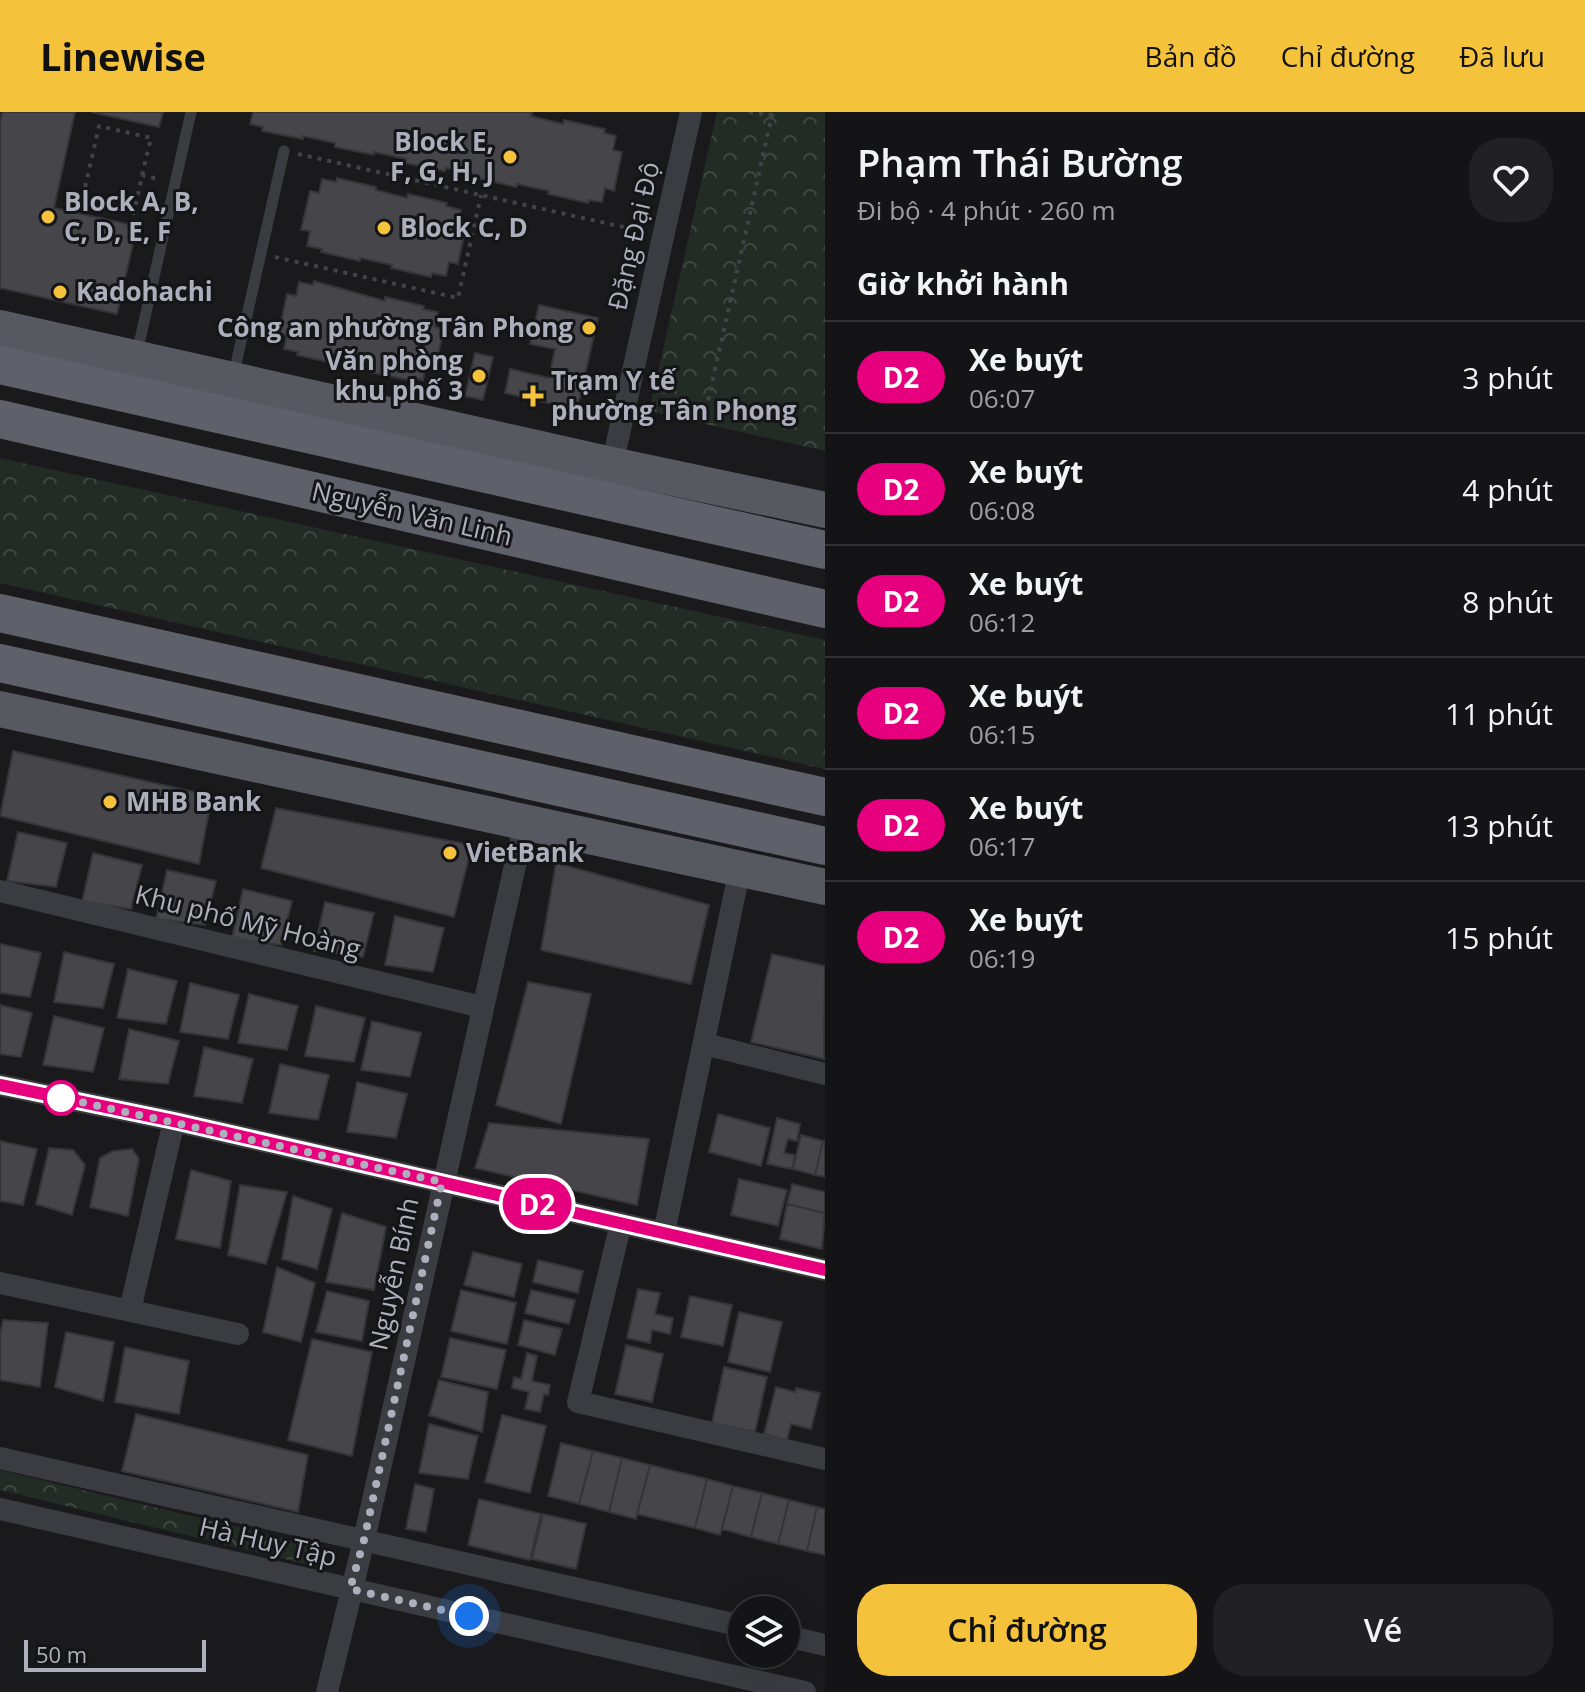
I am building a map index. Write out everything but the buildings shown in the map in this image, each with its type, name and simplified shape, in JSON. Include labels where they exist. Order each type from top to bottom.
[{"type":"highway","name":"Nguyễn Văn Linh","points":[[0,365],[243,395],[608,483],[825,550]]},
{"type":"highway","name":"Nguyễn Văn Linh","points":[[0,419],[825,609]]},
{"type":"highway","points":[[0,613],[825,797]]},
{"type":"highway","points":[[0,663],[825,846]]},
{"type":"main road","name":"Nguyễn Văn Linh","points":[[0,328],[136,359],[243,395]]},
{"type":"main road","name":"Nguyễn Văn Linh","points":[[608,483],[825,510]]},
{"type":"main road","points":[[0,709],[825,887]]},
{"type":"street","name":"Đặng Đại Độ","points":[[608,483],[691,112]]},
{"type":"street","name":"Nguyễn Bính","points":[[327,1692],[525,821]]},
{"type":"street","points":[[664,1233],[740,868]]},
{"type":"street","name":"Khu phố Mỹ Hoàng","points":[[0,891],[482,1007]]},
{"type":"street","points":[[704,1044],[825,1074]]},
{"type":"street","points":[[0,1085],[174,1121],[825,1270]]},
{"type":"street","points":[[130,1310],[174,1121]]},
{"type":"street","points":[[621,1223],[578,1402],[825,1459]]},
{"type":"street","points":[[0,1283],[238,1334]]},
{"type":"street","name":"Hà Huy Tập","points":[[0,1458],[728,1623]]},
{"type":"street","name":"Hà Huy Tập","points":[[0,1509],[350,1589],[706,1681],[805,1692]]},
{"type":"street","points":[[800,1639],[825,1645]]},
{"type":"lane","points":[[136,359],[191,112]]},
{"type":"lane","points":[[243,395],[261,254],[284,151]]},
{"type":"path","points":[[706,410],[774,114],[749,112]]},
{"type":"path","points":[[99,126],[151,138],[142,175],[134,213],[82,201],[99,126]]},
{"type":"path","points":[[284,151],[663,235]]},
{"type":"path","points":[[142,175],[175,183]]},
{"type":"path","points":[[261,254],[458,298],[481,195]]},
{"type":"green space","points":[[717,112],[825,112],[825,451],[649,411]]},
{"type":"green space","points":[[0,458],[825,640],[825,769],[0,583]]},
{"type":"green space","points":[[0,1470],[325,1548],[322,1568],[0,1490]]},
{"type":"bus line","name":"D2","points":[[0,1085],[174,1121],[825,1270]]},
{"type":"place","name":"Block E, F, G, H, J","points":[[510,157]]},
{"type":"place","name":"Block A, B, C, D, E, F","points":[[48,217]]},
{"type":"place","name":"Block C, D","points":[[384,228]]},
{"type":"place","name":"Kadohachi","points":[[60,292]]},
{"type":"place","name":"Công an phường Tân Phong","points":[[589,328]]},
{"type":"place","name":"Văn phòng khu phố 3","points":[[479,376]]},
{"type":"place","name":"Trạm Y tế phường Tân Phong","points":[[533,396]]},
{"type":"place","name":"MHB Bank","points":[[110,802]]},
{"type":"place","name":"VietBank","points":[[450,853]]},
{"type":"route","points":[[61,1098],[58,1097],[442,1182],[364,1540],[350,1589],[469,1616]]}]
